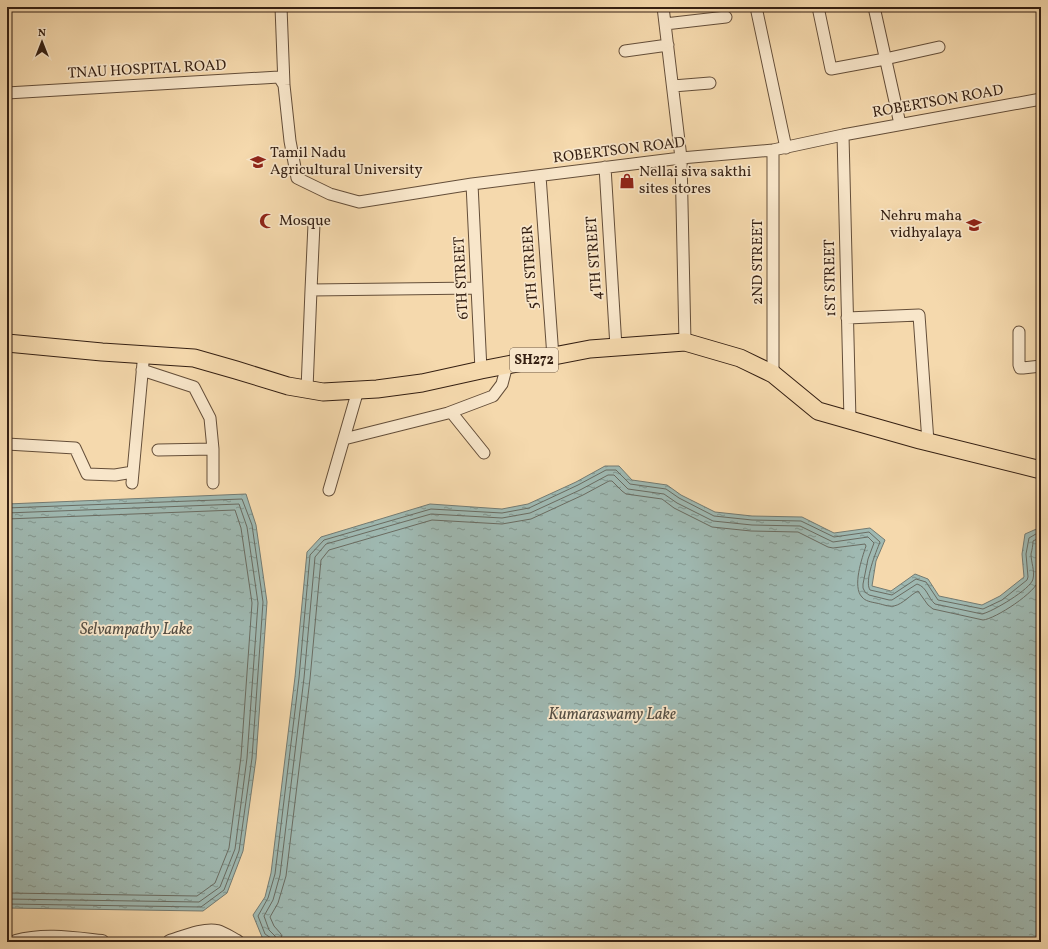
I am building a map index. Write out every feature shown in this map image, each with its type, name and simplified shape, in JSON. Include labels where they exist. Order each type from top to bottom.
[{"type":"main road","name":"SH272","points":[[7,343],[143,362],[194,358],[288,386],[323,392],[377,389],[422,383],[590,349],[685,342],[740,358],[773,374],[818,411],[928,442],[1041,470]]},
{"type":"street","points":[[281,7],[284,84]]},
{"type":"street","points":[[663,7],[681,158],[685,342]]},
{"type":"street","points":[[756,7],[786,148]]},
{"type":"street","points":[[818,7],[831,69],[938,47]]},
{"type":"street","points":[[874,7],[900,124]]},
{"type":"street","points":[[665,24],[726,17]]},
{"type":"street","points":[[625,51],[668,45]]},
{"type":"street","name":"TNAU HOSPITAL ROAD","points":[[7,93],[279,77],[284,84]]},
{"type":"street","name":"ROBERTSON ROAD","points":[[284,84],[290,141],[297,178],[330,194],[358,202],[472,184],[605,167],[681,158],[773,150],[843,135],[1041,98]]},
{"type":"street","points":[[673,86],[710,84]]},
{"type":"street","name":"1ST STREET","points":[[843,135],[850,420]]},
{"type":"street","name":"2ND STREET","points":[[773,150],[773,374]]},
{"type":"street","name":"4TH STREET","points":[[605,167],[616,347]]},
{"type":"street","name":"5TH STREER","points":[[540,176],[553,356]]},
{"type":"street","name":"6TH STREET","points":[[472,184],[481,370]]},
{"type":"street","points":[[307,389],[314,224]]},
{"type":"street","points":[[311,290],[477,288]]},
{"type":"street","points":[[847,318],[919,315],[928,442]]},
{"type":"street","points":[[1019,332],[1020,368],[1041,366]]},
{"type":"street","points":[[7,444],[75,448],[87,474],[133,477],[143,362],[194,388],[210,418],[213,449],[213,483]]},
{"type":"street","points":[[344,439],[451,412],[493,396],[502,384],[507,365]]},
{"type":"street","points":[[330,490],[358,390]]},
{"type":"street","points":[[451,412],[484,453]]},
{"type":"street","points":[[158,450],[213,449]]},
{"type":"street","points":[[170,942],[209,932],[217,932],[237,942]]},
{"type":"street","points":[[16,942],[31,939],[50,938],[69,938],[102,942]]},
{"type":"water","name":"Kumaraswamy Lake","points":[[605,466],[619,466],[632,480],[667,485],[681,495],[715,512],[752,516],[802,517],[834,533],[870,528],[885,540],[876,561],[872,586],[891,591],[915,574],[928,579],[939,596],[982,605],[1000,596],[1024,577],[1022,554],[1025,534],[1041,527],[1041,942],[270,942],[262,937],[253,915],[265,897],[271,873],[295,677],[307,552],[321,537],[430,504],[502,509],[528,504],[576,482]]},
{"type":"water","name":"Selvampathy Lake","points":[[246,494],[256,525],[267,602],[256,759],[243,851],[227,893],[203,911],[7,908],[7,504]]},
{"type":"place","name":"Tamil Nadu Agricultural University","points":[[258,162]]},
{"type":"place","name":"Nellai siva sakthi sites stores","points":[[627,181]]},
{"type":"place","name":"Mosque","points":[[267,221]]},
{"type":"place","name":"Nehru maha vidhyalaya","points":[[974,225]]}]
